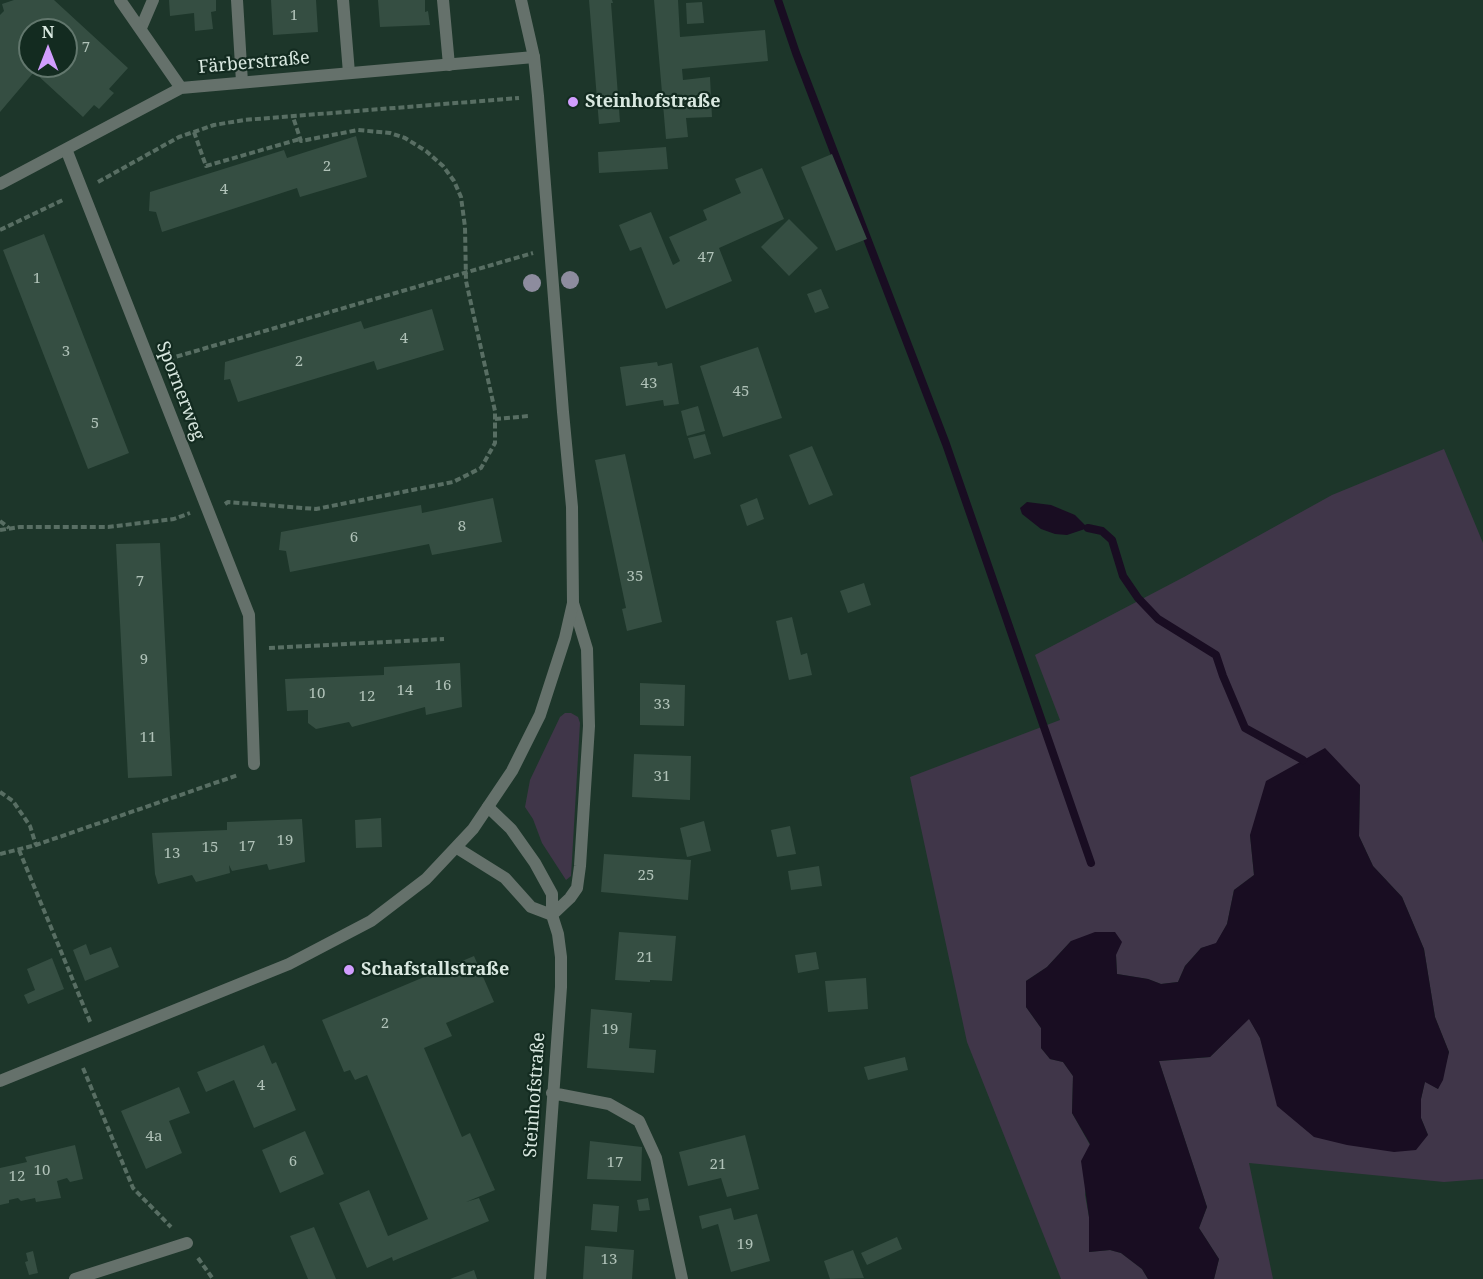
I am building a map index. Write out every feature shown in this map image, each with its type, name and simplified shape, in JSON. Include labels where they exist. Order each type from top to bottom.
[{"type":"street","points":[[120,0],[181,88]]},
{"type":"street","points":[[141,28],[153,0]]},
{"type":"street","points":[[237,0],[242,82]]},
{"type":"street","points":[[343,0],[349,73]]},
{"type":"street","points":[[443,0],[449,64]]},
{"type":"street","points":[[0,1081],[289,964],[370,921],[426,879],[457,848],[512,771],[540,716],[565,638],[573,603],[572,507],[538,96],[534,57],[521,0]]},
{"type":"street","name":"Färberstraße","points":[[0,184],[181,88],[534,57]]},
{"type":"street","name":"Spornerweg","points":[[66,148],[249,615],[254,764]]},
{"type":"street","points":[[457,848],[505,878],[531,907],[552,915],[577,888],[589,726],[587,649],[573,603]]},
{"type":"street","name":"Steinhofstraße","points":[[488,807],[511,829],[535,863],[552,894],[552,915],[558,934],[561,957],[561,987],[540,1279]]},
{"type":"street","points":[[552,1093],[609,1104],[639,1121],[656,1158],[682,1279]]},
{"type":"street","points":[[75,1279],[187,1243]]},
{"type":"path","points":[[0,230],[82,191],[179,137],[214,124],[538,96]]},
{"type":"path","points":[[294,117],[300,139]]},
{"type":"path","points":[[0,530],[119,526],[174,519],[228,502],[316,509],[453,483],[480,468],[495,443],[495,411],[466,281],[466,248],[461,197],[454,181],[443,166],[426,151],[405,138],[390,133],[358,130],[301,141],[300,139],[206,166],[194,132]]},
{"type":"path","points":[[150,364],[549,249]]},
{"type":"path","points":[[495,419],[529,416]]},
{"type":"path","points":[[0,521],[9,529]]},
{"type":"path","points":[[250,649],[444,639]]},
{"type":"path","points":[[0,854],[36,845],[234,777],[254,764]]},
{"type":"path","points":[[0,792],[13,801],[19,809],[30,826],[36,845]]},
{"type":"path","points":[[20,850],[98,1041]]},
{"type":"path","points":[[76,1050],[133,1188],[187,1243],[213,1279]]},
{"type":"shaded area","points":[[1444,449],[1483,543],[1483,1179],[1444,1182],[1249,1163],[1273,1279],[1214,1279],[1219,1259],[1199,1228],[1207,1207],[1159,1061],[1210,1057],[1249,1018],[1260,1038],[1270,1070],[1428,1135],[1421,1118],[1421,1099],[1425,1081],[1438,1089],[1449,1052],[1435,1017],[1424,949],[1402,897],[1373,866],[1359,836],[1360,785],[1250,835],[1254,875],[1234,890],[1227,924],[1216,944],[1201,948],[1185,966],[1178,982],[1161,984],[1148,979],[1117,974],[1116,955],[1071,941],[1047,967],[1026,981],[1026,1007],[1041,1028],[1041,1048],[1050,1059],[1063,1062],[1073,1076],[1072,1113],[1090,1145],[1085,1195],[1089,1217],[1089,1252],[1110,1250],[1121,1253],[1142,1269],[1148,1279],[1061,1279],[967,1042],[910,777],[1060,720],[1035,655],[1184,577],[1332,495]]},
{"type":"shaded area","points":[[1027,502],[1051,505],[1075,515],[1088,528],[1067,535],[1041,529],[1022,514],[1020,508]]},
{"type":"shaded area","points":[[565,713],[578,717],[580,723],[571,876],[566,880],[542,843],[533,819],[525,807],[530,780],[560,717]]},
{"type":"shaded area","points":[[1325,748],[1360,785],[1359,836],[1373,866],[1402,897],[1424,949],[1435,1017],[1449,1052],[1443,1080],[1438,1089],[1425,1082],[1421,1099],[1421,1118],[1428,1135],[1416,1150],[1394,1152],[1314,1137],[1277,1106],[1260,1038],[1249,1019],[1210,1057],[1159,1061],[1207,1207],[1199,1228],[1219,1259],[1214,1279],[1148,1279],[1142,1269],[1121,1253],[1110,1250],[1089,1252],[1089,1217],[1081,1161],[1090,1144],[1072,1113],[1073,1076],[1063,1062],[1050,1059],[1041,1048],[1041,1028],[1026,1007],[1026,981],[1047,967],[1071,941],[1095,932],[1115,932],[1122,942],[1116,955],[1117,974],[1148,979],[1161,984],[1178,982],[1185,966],[1201,948],[1216,943],[1227,924],[1234,890],[1254,875],[1250,835],[1266,781]]},
{"type":"building","points":[[14,0],[54,0],[74,18],[18,18],[18,78],[29,78],[0,112],[0,15],[4,11],[2,4]]},
{"type":"building","points":[[169,0],[216,0],[216,11],[211,12],[213,29],[195,31],[194,13],[170,16]]},
{"type":"building","points":[[271,0],[316,0],[318,32],[273,35]]},
{"type":"building","points":[[378,0],[425,0],[425,12],[428,11],[430,25],[380,27]]},
{"type":"building","points":[[589,0],[612,0],[613,3],[611,3],[620,122],[599,124]]},
{"type":"building","points":[[654,0],[678,0],[680,37],[765,30],[768,61],[682,69],[683,80],[710,77],[712,117],[686,118],[688,137],[666,139]]},
{"type":"building","points":[[702,2],[704,23],[687,24],[686,3]]},
{"type":"building","points":[[78,22],[128,68],[109,89],[114,93],[99,109],[94,105],[83,117],[41,78],[78,78]]},
{"type":"building","points":[[356,136],[367,177],[300,197],[297,188],[162,232],[156,212],[149,211],[150,192],[284,150],[287,158]]},
{"type":"building","points":[[666,147],[668,169],[599,173],[598,152]]},
{"type":"building","points":[[832,154],[867,239],[836,251],[801,167]]},
{"type":"building","points":[[762,168],[784,219],[719,248],[732,281],[666,309],[641,247],[630,251],[619,225],[651,212],[673,265],[680,261],[669,237],[707,220],[703,210],[741,193],[735,179]]},
{"type":"building","points":[[789,219],[818,248],[789,276],[761,247]]},
{"type":"building","points":[[44,234],[129,453],[88,469],[3,250]]},
{"type":"building","points":[[821,289],[829,308],[815,313],[807,294]]},
{"type":"building","points":[[432,309],[444,350],[377,370],[374,361],[238,402],[230,379],[224,380],[225,362],[361,321],[364,329]]},
{"type":"building","points":[[758,347],[782,418],[723,437],[700,366]]},
{"type":"building","points":[[657,362],[658,366],[672,363],[679,404],[664,406],[663,400],[626,406],[620,367]]},
{"type":"building","points":[[698,406],[705,431],[687,436],[681,411]]},
{"type":"building","points":[[705,434],[711,454],[694,459],[688,438]]},
{"type":"building","points":[[812,446],[833,495],[809,505],[789,455]]},
{"type":"building","points":[[625,454],[662,622],[627,631],[622,609],[626,608],[595,460]]},
{"type":"building","points":[[493,498],[502,542],[432,555],[429,544],[290,572],[286,551],[279,550],[281,532],[421,505],[422,513]]},
{"type":"building","points":[[757,498],[764,519],[747,526],[740,505]]},
{"type":"building","points":[[160,543],[172,776],[128,778],[116,544]]},
{"type":"building","points":[[864,583],[871,605],[848,613],[840,591]]},
{"type":"building","points":[[792,617],[801,655],[807,653],[812,675],[789,680],[776,621]]},
{"type":"building","points":[[460,663],[462,707],[426,715],[425,707],[352,727],[349,722],[316,729],[308,723],[308,710],[287,711],[285,679],[384,675],[384,667]]},
{"type":"building","points":[[640,683],[685,685],[684,726],[640,725]]},
{"type":"building","points":[[634,754],[691,756],[690,800],[632,797]]},
{"type":"building","points":[[381,818],[382,847],[356,848],[355,820]]},
{"type":"building","points":[[302,819],[305,862],[269,870],[267,864],[232,871],[229,865],[230,873],[196,882],[192,875],[158,884],[155,874],[152,833],[227,830],[227,822]]},
{"type":"building","points":[[704,821],[711,851],[687,857],[680,828]]},
{"type":"building","points":[[790,826],[796,854],[777,857],[771,830]]},
{"type":"building","points":[[604,854],[691,860],[688,900],[601,892]]},
{"type":"building","points":[[819,866],[822,886],[791,890],[788,871]]},
{"type":"building","points":[[619,932],[676,936],[672,981],[615,980]]},
{"type":"building","points":[[86,944],[90,955],[111,947],[119,967],[85,981],[73,950]]},
{"type":"building","points":[[816,952],[819,969],[798,973],[795,955]]},
{"type":"building","points":[[474,956],[494,1002],[446,1023],[452,1036],[424,1048],[462,1137],[470,1133],[495,1190],[466,1202],[479,1198],[489,1221],[393,1261],[392,1257],[367,1268],[339,1203],[369,1190],[388,1236],[428,1219],[367,1075],[355,1080],[350,1070],[344,1072],[322,1020]]},
{"type":"building","points":[[52,958],[64,989],[28,1004],[24,995],[35,990],[27,969]]},
{"type":"building","points":[[866,978],[868,1009],[828,1012],[825,981]]},
{"type":"building","points":[[591,1009],[632,1013],[629,1048],[656,1050],[654,1073],[587,1068]]},
{"type":"building","points":[[264,1045],[272,1064],[276,1062],[296,1110],[254,1128],[234,1080],[206,1092],[197,1072]]},
{"type":"building","points":[[905,1057],[908,1070],[868,1080],[864,1067]]},
{"type":"building","points":[[179,1087],[190,1113],[169,1121],[182,1153],[146,1169],[121,1111]]},
{"type":"building","points":[[305,1131],[324,1174],[280,1193],[262,1150]]},
{"type":"building","points":[[745,1135],[759,1189],[727,1197],[721,1178],[688,1186],[679,1152]]},
{"type":"building","points":[[590,1141],[642,1147],[641,1181],[587,1179]]},
{"type":"building","points":[[75,1145],[83,1179],[70,1182],[67,1178],[57,1181],[61,1198],[36,1202],[35,1198],[21,1201],[18,1198],[0,1205],[0,1168],[27,1162],[25,1157]]},
{"type":"building","points":[[648,1198],[650,1210],[639,1211],[637,1200]]},
{"type":"building","points":[[593,1204],[619,1206],[617,1232],[591,1230]]},
{"type":"building","points":[[731,1208],[734,1220],[757,1214],[770,1261],[731,1272],[718,1224],[702,1229],[699,1216]]},
{"type":"building","points":[[314,1227],[336,1279],[308,1279],[290,1236]]},
{"type":"building","points":[[897,1237],[902,1249],[867,1265],[861,1253]]},
{"type":"building","points":[[585,1246],[634,1250],[632,1279],[583,1279]]},
{"type":"building","points":[[853,1250],[864,1278],[830,1279],[824,1261]]},
{"type":"building","points":[[33,1251],[38,1273],[29,1275],[25,1262],[28,1261],[26,1253]]},
{"type":"building","points":[[474,1270],[477,1279],[450,1279]]},
{"type":"waterway","points":[[778,0],[796,53],[946,444],[1091,863]]},
{"type":"waterway","points":[[1088,528],[1102,531],[1112,540],[1123,576],[1138,598],[1158,619],[1216,655],[1245,728],[1303,760]]},
{"type":"place","name":"Steinhofstraße","points":[[573,102]]},
{"type":"place","name":"Schafstallstraße","points":[[349,970]]}]
